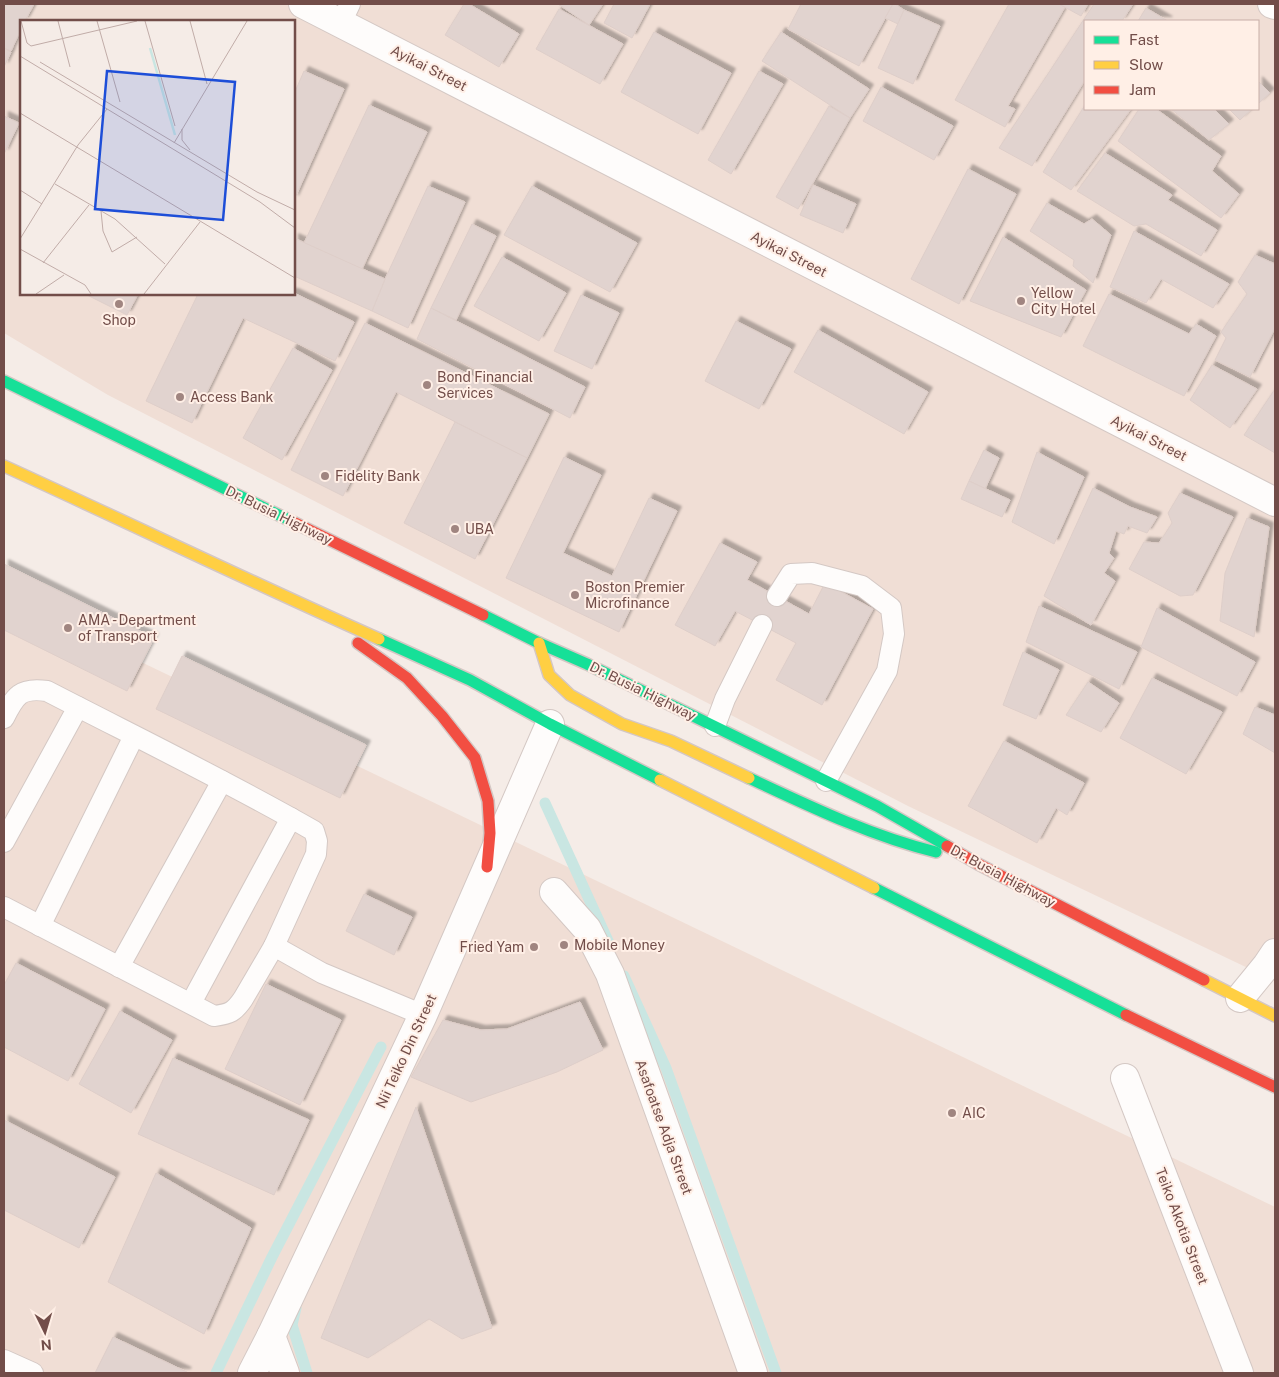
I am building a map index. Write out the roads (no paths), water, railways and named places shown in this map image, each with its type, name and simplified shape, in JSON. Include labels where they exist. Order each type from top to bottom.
[{"type":"highway","name":"Dr. Busia Highway","points":[[4,381],[877,806],[978,864],[1275,1016]]},
{"type":"highway","points":[[4,466],[312,610],[470,680],[550,724],[1108,1007],[1275,1087]]},
{"type":"highway","points":[[312,610],[407,678],[442,716],[475,758],[488,801],[490,833],[487,867]]},
{"type":"highway","points":[[539,643],[549,675],[570,695],[622,724],[671,741],[817,810],[912,846],[978,864]]},
{"type":"street","name":"Ayikai Street","points":[[303,4],[345,14],[1275,502]]},
{"type":"street","name":"Nii Teiko Din Street","points":[[252,1373],[272,1336],[423,1015],[550,724]]},
{"type":"street","name":"Asafoatse Adja Street","points":[[554,892],[588,930],[610,974],[753,1373]]},
{"type":"street","points":[[1240,998],[1275,953]]},
{"type":"street","name":"Teiko Akotia Street","points":[[1126,1078],[1239,1373]]},
{"type":"street","points":[[272,1336],[286,1373]]},
{"type":"lane","points":[[777,596],[791,574],[812,573],[862,586],[891,608],[894,634],[887,671],[826,781]]},
{"type":"lane","points":[[715,726],[762,625]]},
{"type":"lane","points":[[4,718],[12,702],[22,692],[34,689],[47,691],[291,818],[314,831],[317,841],[316,854],[274,946],[243,999],[237,1007],[227,1014],[214,1016],[4,908]]},
{"type":"lane","points":[[4,842],[78,707]]},
{"type":"lane","points":[[40,926],[134,736]]},
{"type":"lane","points":[[119,967],[222,781]]},
{"type":"lane","points":[[191,1003],[291,818]]},
{"type":"lane","points":[[274,946],[322,973],[423,1015]]},
{"type":"lane","points":[[4,1360],[33,1373]]},
{"type":"waterway","points":[[545,803],[609,943]]},
{"type":"waterway","points":[[624,976],[666,1068],[776,1373]]},
{"type":"waterway","points":[[216,1373],[272,1257],[381,1047]]},
{"type":"waterway","points":[[296,1308],[292,1325],[307,1373]]},
{"type":"place","name":"Yellow City Hotel","points":[[1021,301]]},
{"type":"place","name":"Shop","points":[[119,304]]},
{"type":"place","name":"Bond Financial Services","points":[[427,385]]},
{"type":"place","name":"Access Bank","points":[[180,397]]},
{"type":"place","name":"Fidelity Bank","points":[[325,476]]},
{"type":"place","name":"UBA","points":[[455,529]]},
{"type":"place","name":"Boston Premier Microfinance","points":[[575,595]]},
{"type":"place","name":"AMA - Department of Transport","points":[[68,628]]},
{"type":"place","name":"Mobile Money","points":[[564,945]]},
{"type":"place","name":"Fried Yam","points":[[534,947]]},
{"type":"place","name":"AIC","points":[[952,1113]]}]
